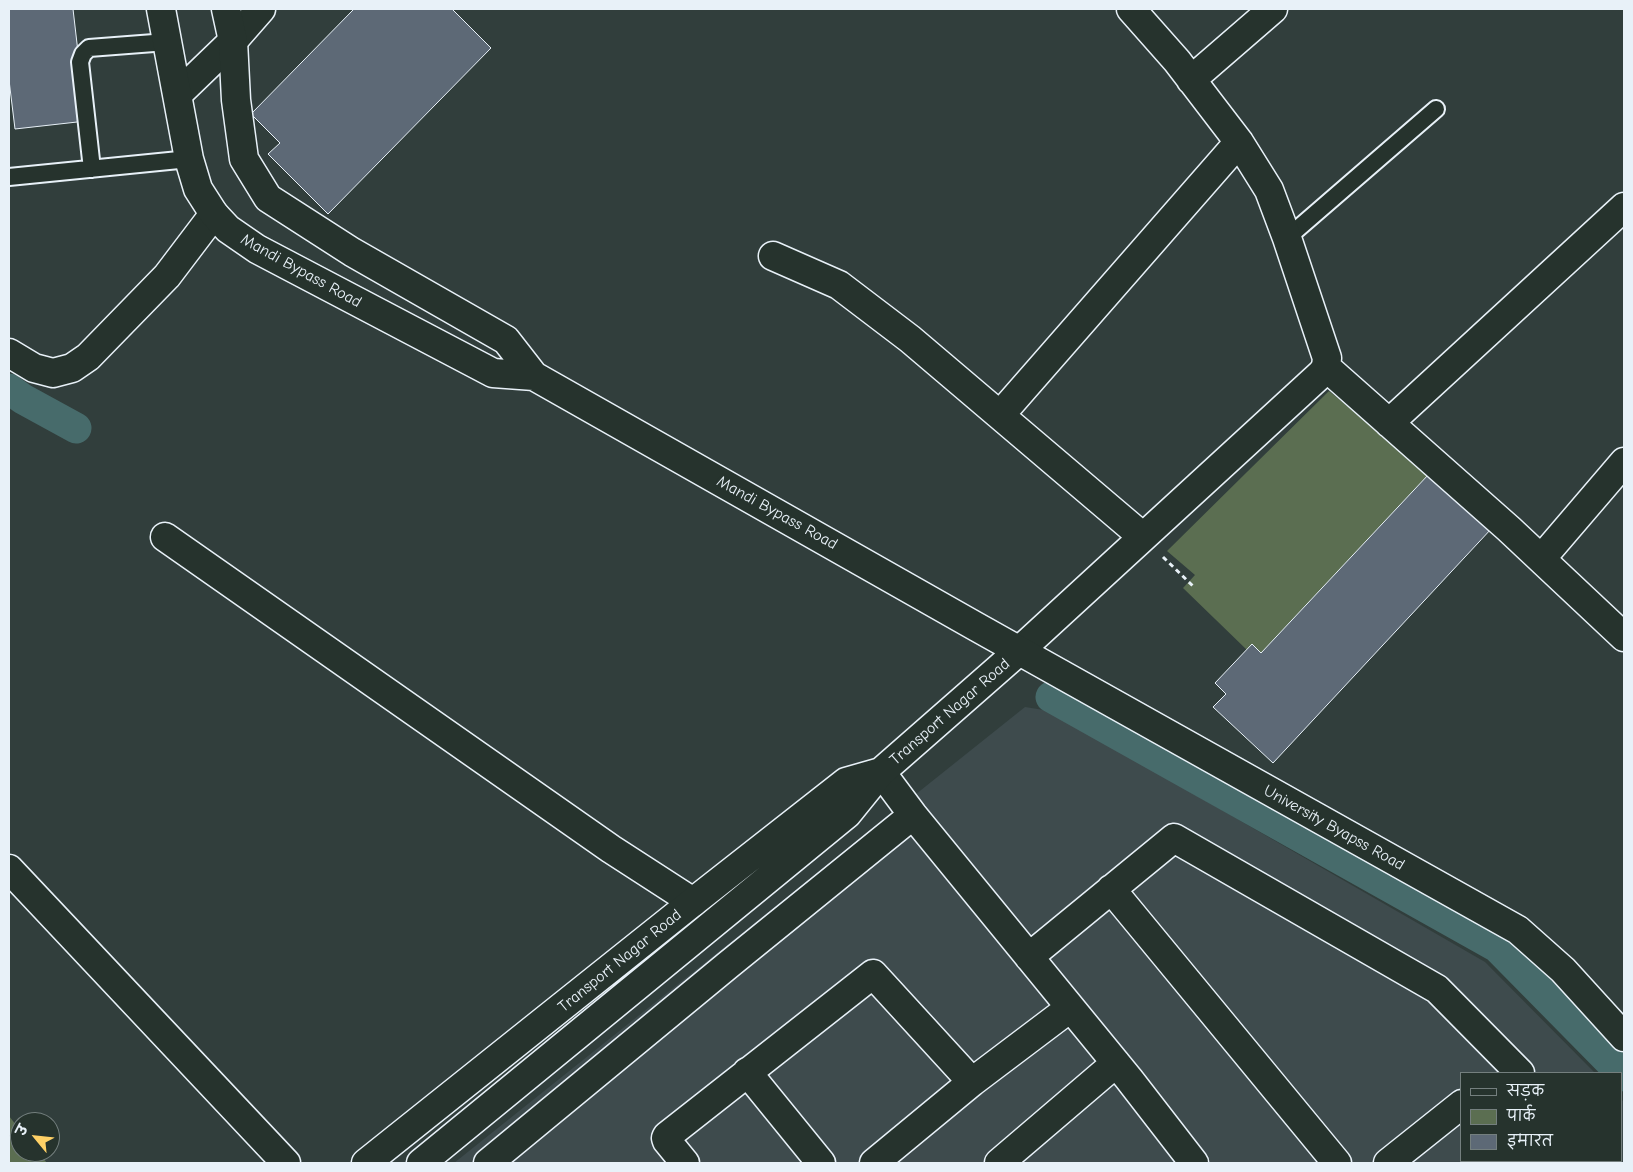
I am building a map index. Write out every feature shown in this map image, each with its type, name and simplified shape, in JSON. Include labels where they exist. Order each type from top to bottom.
[{"type":"street","name":"Mandi Bypass Road","points":[[226,9],[232,41],[236,100],[244,159],[268,198],[352,252],[506,340],[534,376],[1019,651]]},
{"type":"street","points":[[178,94],[232,41],[261,9]]},
{"type":"street","points":[[1131,9],[1177,60],[1239,142],[1269,190],[1327,358],[1326,367],[1541,559],[1624,637]]},
{"type":"street","points":[[1191,80],[1273,9]]},
{"type":"street","name":"Mandi Bypass Road","points":[[164,10],[167,42],[189,159],[198,189],[214,214],[228,229],[257,249],[493,373],[534,376]]},
{"type":"street","points":[[1001,414],[1239,142]]},
{"type":"street","points":[[1389,423],[1624,207]]},
{"type":"street","points":[[9,353],[34,368],[54,374],[72,368],[94,351],[167,276],[214,214]]},
{"type":"street","points":[[773,256],[839,285],[910,339],[1001,414],[1143,537]]},
{"type":"street","name":"Transport Nagar Road","points":[[420,1163],[847,814],[881,772],[1019,651],[1322,374],[1326,367]]},
{"type":"street","points":[[1541,559],[1624,462]]},
{"type":"street","points":[[165,537],[611,849],[693,902]]},
{"type":"street","name":"University Byapss Road","points":[[1019,651],[1518,930],[1563,970],[1624,1037]]},
{"type":"street","points":[[881,772],[1116,1063],[1194,1163]]},
{"type":"street","name":"Transport Nagar Road","points":[[366,1163],[846,782],[881,772]]},
{"type":"street","points":[[493,1162],[728,965],[914,815]]},
{"type":"street","points":[[1029,957],[1170,840],[1174,838],[1179,839],[1437,989],[1511,1070]]},
{"type":"street","points":[[9,869],[286,1163]]},
{"type":"street","points":[[1111,889],[1337,1163]]},
{"type":"street","points":[[685,1163],[666,1138],[873,974],[972,1082]]},
{"type":"street","points":[[874,1163],[972,1082],[1070,1008]]},
{"type":"street","points":[[999,1163],[1116,1063]]},
{"type":"street","points":[[747,1072],[821,1163]]},
{"type":"street","points":[[1388,1163],[1460,1106]]},
{"type":"lane","points":[[92,168],[80,62],[83,54],[89,48],[167,42]]},
{"type":"lane","points":[[1286,238],[1436,110]]},
{"type":"lane","points":[[9,177],[189,159]]},
{"type":"path","points":[[1143,537],[1195,588]]},
{"type":"shaded area","points":[[1025,707],[1050,711],[1485,962],[1594,1072],[1460,1072],[1460,1162],[1623,1162],[1624,1102],[1624,1163],[454,1163]]},
{"type":"green space","points":[[1329,391],[1429,474],[1261,653],[1247,650],[1183,588],[1195,575],[1167,551]]},
{"type":"green space","points":[[9,1116],[10,1162],[47,1163],[9,1163]]},
{"type":"building","points":[[9,9],[73,9],[86,121],[15,129],[9,80]]},
{"type":"building","points":[[354,9],[452,9],[491,48],[328,214],[268,154],[280,143],[251,114]]},
{"type":"building","points":[[1429,474],[1492,528],[1273,763],[1213,707],[1226,694],[1215,683],[1252,644],[1261,653]]},
{"type":"waterway","points":[[9,389],[23,399],[76,428]]},
{"type":"waterway","points":[[1051,697],[1497,947],[1620,1072]]}]
